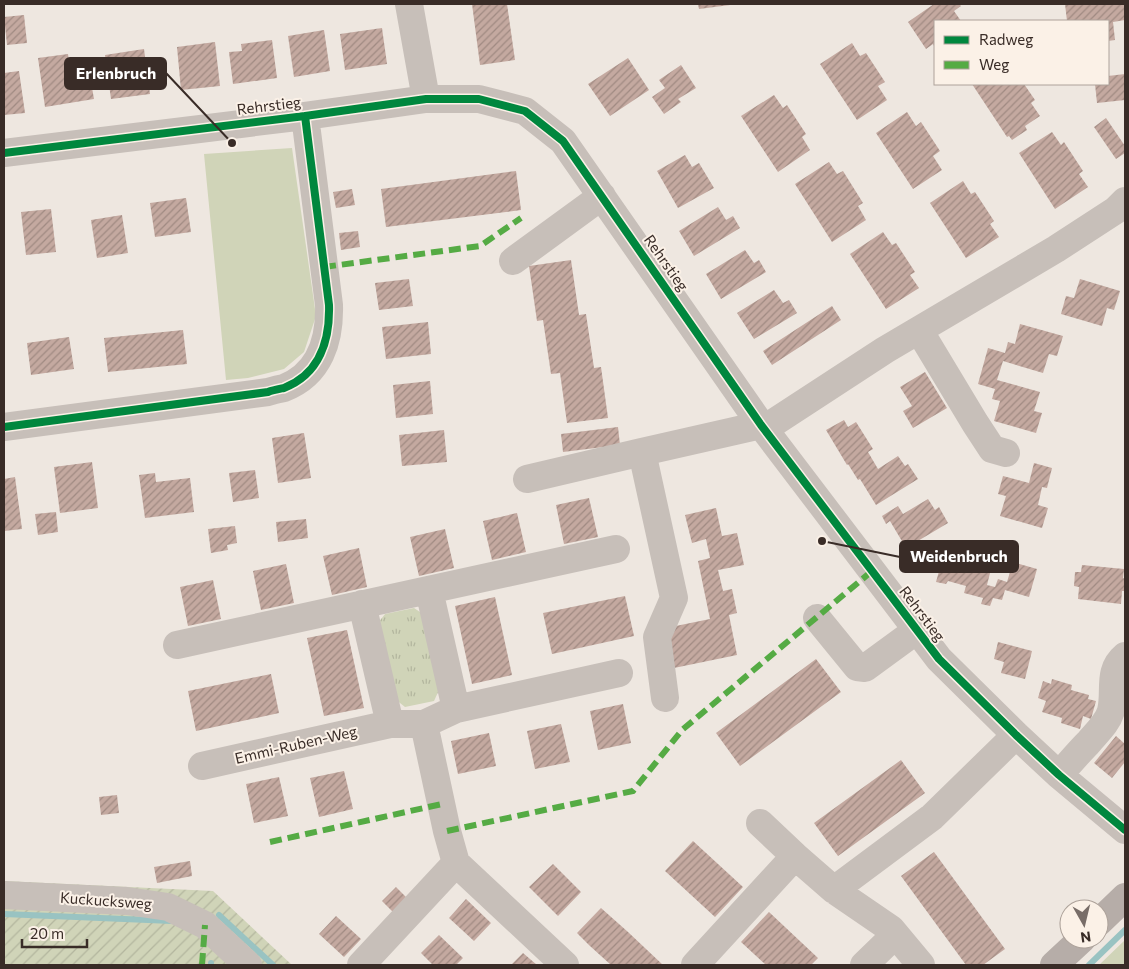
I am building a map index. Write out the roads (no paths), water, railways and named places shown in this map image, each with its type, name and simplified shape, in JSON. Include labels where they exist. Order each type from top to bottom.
[{"type":"main road","points":[[1109,912],[1125,897]]},
{"type":"main road","points":[[1054,965],[1071,949]]},
{"type":"street","points":[[409,4],[426,99]]},
{"type":"street","name":"Rehrstieg","points":[[4,153],[305,116],[426,99],[478,99],[525,111],[564,141],[763,427],[939,659],[1059,775],[1125,830]]},
{"type":"street","points":[[4,427],[268,392],[284,388],[308,373],[325,343],[329,322],[329,305],[305,116]]},
{"type":"street","points":[[513,261],[602,196]]},
{"type":"street","points":[[527,479],[642,452],[763,427],[885,350],[1056,249],[1116,210],[1125,201]]},
{"type":"street","points":[[919,330],[992,448],[1006,453]]},
{"type":"street","points":[[642,452],[674,598],[657,637],[665,698]]},
{"type":"street","points":[[177,645],[616,549]]},
{"type":"street","points":[[429,590],[456,709]]},
{"type":"street","points":[[362,604],[390,724]]},
{"type":"street","points":[[817,618],[857,667],[865,668],[917,630]]},
{"type":"street","points":[[1059,775],[1105,723],[1110,712],[1113,697],[1116,666],[1125,656]]},
{"type":"street","name":"Emmi-Ruben-Weg","points":[[202,766],[390,724],[424,724],[456,709],[619,673]]},
{"type":"street","points":[[424,724],[447,831],[456,863],[566,965]]},
{"type":"street","points":[[834,890],[932,817],[1016,735]]},
{"type":"street","points":[[760,823],[834,890],[891,929],[921,965]]},
{"type":"street","points":[[695,965],[795,856]]},
{"type":"street","points":[[361,965],[456,863]]},
{"type":"street","name":"Kuckucksweg","points":[[4,895],[128,901],[168,906],[205,925],[248,965]]},
{"type":"street","points":[[864,965],[895,934]]},
{"type":"waterway","points":[[4,914],[172,921]]},
{"type":"waterway","points":[[219,915],[273,965]]},
{"type":"waterway","points":[[1089,965],[1125,930]]},
{"type":"place","name":"Erlenbruch","points":[[232,143]]},
{"type":"place","name":"Weidenbruch","points":[[822,541]]}]
